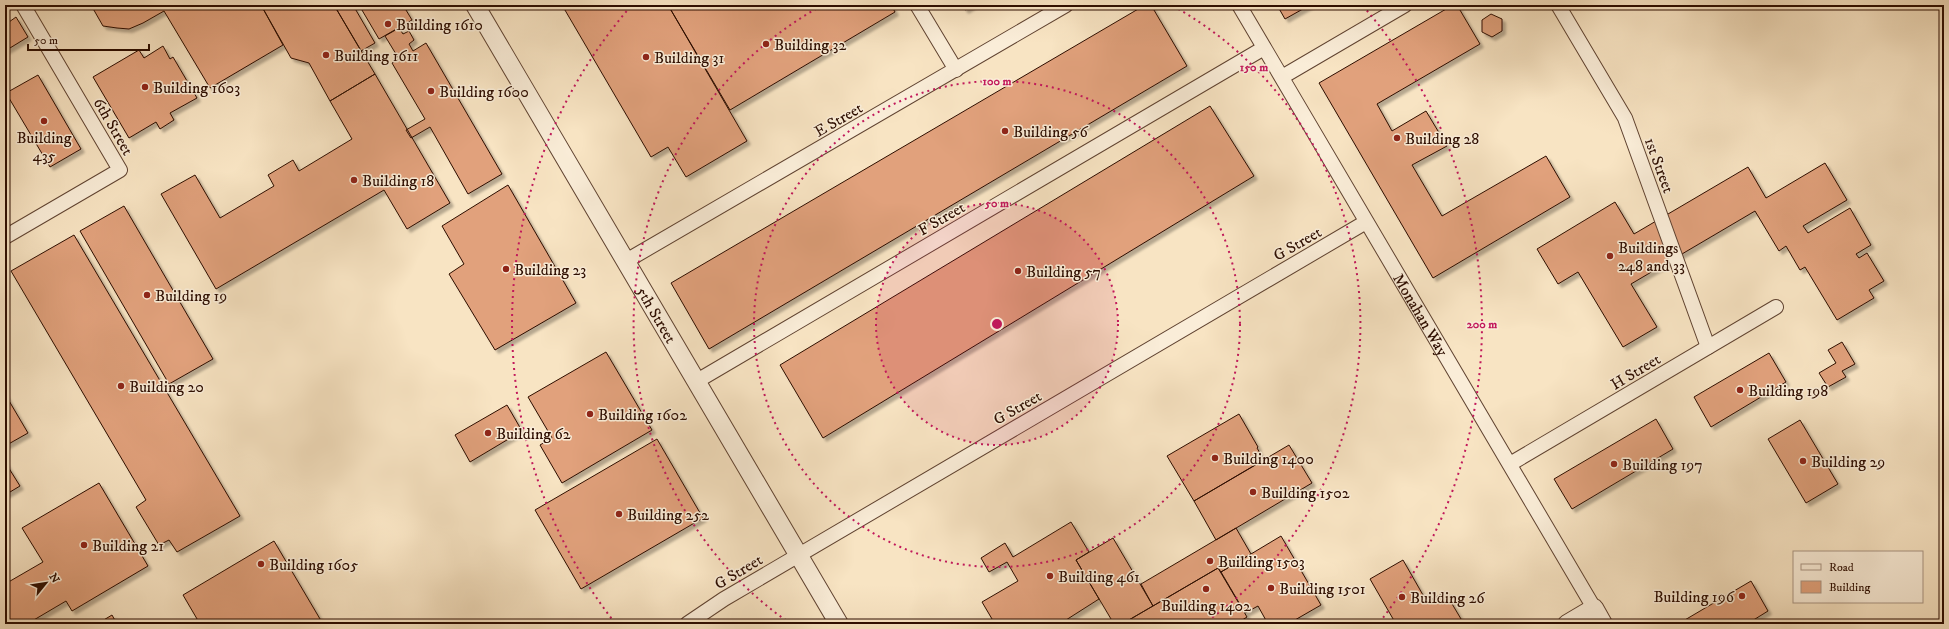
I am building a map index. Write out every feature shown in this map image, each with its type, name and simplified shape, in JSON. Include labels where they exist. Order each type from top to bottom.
[{"type":"street","name":"6th Street","points":[[5,237],[120,170],[23,5]]},
{"type":"street","name":"5th Street","points":[[475,5],[839,624]]},
{"type":"street","points":[[917,5],[956,70]]},
{"type":"street","name":"E Street","points":[[626,261],[1066,5]]},
{"type":"street","name":"Monahan Way","points":[[1239,5],[1603,624]]},
{"type":"street","points":[[1282,77],[1405,5]]},
{"type":"street","name":"1st Street","points":[[1558,5],[1625,118],[1708,347]]},
{"type":"street","name":"F Street","points":[[697,381],[1264,48]]},
{"type":"street","name":"G Street","points":[[687,624],[724,599],[1366,222]]},
{"type":"street","name":"H Street","points":[[1510,464],[1776,307]]},
{"type":"street","points":[[1567,624],[1594,608]]},
{"type":"building","points":[[91,5],[261,5],[283,45],[210,88],[164,11],[129,29],[103,26]]},
{"type":"building","name":"Building 1611","points":[[261,5],[334,5],[375,74],[330,101],[309,63],[291,58]]},
{"type":"building","points":[[334,5],[353,5],[375,43],[361,51]]},
{"type":"building","name":"Building 1610","points":[[359,5],[403,5],[412,20],[379,39]]},
{"type":"building","name":"Building 31","points":[[562,5],[668,5],[747,141],[686,177],[668,147],[651,157]]},
{"type":"building","name":"Building 32","points":[[668,5],[891,5],[895,12],[730,110]]},
{"type":"building","points":[[962,5],[973,5],[965,10]]},
{"type":"building","name":"Building 56","points":[[1145,5],[1151,5],[1187,66],[709,349],[671,283]]},
{"type":"building","points":[[1277,5],[1310,5],[1285,19]]},
{"type":"building","name":"Building 28","points":[[1453,5],[1457,5],[1480,44],[1377,104],[1392,131],[1426,111],[1447,146],[1412,165],[1442,216],[1546,156],[1570,197],[1433,278],[1319,83]]},
{"type":"building","points":[[1491,14],[1502,19],[1502,31],[1492,37],[1482,32],[1482,20]]},
{"type":"building","points":[[5,16],[9,22],[16,17],[28,37],[5,51]]},
{"type":"building","name":"Building 1600","points":[[399,28],[403,34],[409,31],[414,40],[409,44],[413,51],[426,43],[502,174],[468,194],[430,127],[411,138],[406,130],[425,119],[392,63],[399,59],[385,36]]},
{"type":"building","name":"Building 1603","points":[[163,46],[170,59],[173,57],[197,98],[170,113],[174,120],[160,129],[156,122],[129,138],[93,77],[139,50],[144,58]]},
{"type":"building","name":"Building 18","points":[[375,74],[450,203],[407,229],[384,190],[216,289],[161,194],[195,175],[220,218],[274,186],[268,175],[293,160],[299,171],[352,139],[330,101]]},
{"type":"building","name":"Building 435","points":[[38,75],[81,149],[50,167],[6,93]]},
{"type":"building","name":"Building 57","points":[[1210,106],[1254,176],[823,438],[780,365]]},
{"type":"building","name":"Buildings 248 and 33","points":[[1825,163],[1847,200],[1803,226],[1808,233],[1850,208],[1871,245],[1856,254],[1859,258],[1867,253],[1884,281],[1869,290],[1874,298],[1837,320],[1805,267],[1800,270],[1786,246],[1779,251],[1755,211],[1631,284],[1657,327],[1623,347],[1578,272],[1558,284],[1537,249],[1615,202],[1634,234],[1748,167],[1766,198]]},
{"type":"building","name":"Building 23","points":[[508,185],[576,303],[495,350],[449,274],[464,264],[442,226]]},
{"type":"building","name":"Building 19","points":[[124,206],[213,359],[169,384],[80,231]]},
{"type":"building","name":"Building 20","points":[[74,235],[240,516],[177,552],[169,540],[159,545],[136,507],[146,500],[11,271]]},
{"type":"building","points":[[1842,342],[1855,364],[1842,371],[1846,377],[1828,387],[1819,373],[1836,363],[1828,350]]},
{"type":"building","name":"Building 1602","points":[[606,352],[652,430],[562,483],[540,445],[552,438],[528,397]]},
{"type":"building","name":"Building 198","points":[[1769,353],[1786,382],[1711,427],[1694,397]]},
{"type":"building","points":[[5,394],[28,433],[5,446]]},
{"type":"building","name":"Building 62","points":[[507,405],[522,431],[470,462],[455,435]]},
{"type":"building","name":"Building 1400","points":[[1239,414],[1264,460],[1194,501],[1167,456]]},
{"type":"building","name":"Building 197","points":[[1656,419],[1673,449],[1572,509],[1554,479]]},
{"type":"building","name":"Building 29","points":[[1800,420],[1838,484],[1806,503],[1768,439]]},
{"type":"building","name":"Building 252","points":[[657,439],[703,518],[581,589],[535,510]]},
{"type":"building","name":"Building 1502","points":[[1289,445],[1312,483],[1216,540],[1194,501]]},
{"type":"building","points":[[5,462],[20,486],[5,495]]},
{"type":"building","name":"Building 21","points":[[99,483],[148,566],[72,611],[66,601],[27,624],[5,624],[5,584],[43,562],[22,528]]},
{"type":"building","name":"Building 461","points":[[1071,522],[1089,552],[1076,560],[1099,599],[1066,620],[1069,624],[995,624],[982,602],[1018,581],[1007,562],[989,572],[981,558],[1005,543],[1013,557]]},
{"type":"building","name":"Building 1503","points":[[1236,528],[1251,554],[1221,572],[1218,568],[1153,606],[1141,584]]},
{"type":"building","name":"Building 1501","points":[[1281,536],[1321,605],[1288,624],[1268,624],[1258,606],[1245,613],[1221,572]]},
{"type":"building","points":[[1113,538],[1153,606],[1122,624],[1114,624],[1076,560]]},
{"type":"building","name":"Building 1605","points":[[274,541],[323,624],[200,624],[183,595]]},
{"type":"building","name":"Building 26","points":[[1403,560],[1427,602],[1445,592],[1464,624],[1396,624],[1370,579]]},
{"type":"building","name":"Building 1402","points":[[1218,568],[1247,617],[1236,624],[1122,624]]},
{"type":"building","name":"Building 196","points":[[1751,581],[1768,611],[1747,624],[1678,624]]},
{"type":"building","points":[[112,615],[117,624],[97,624]]},
{"type":"place","name":"Building 1610","points":[[388,24]]},
{"type":"place","name":"Building 32","points":[[766,44]]},
{"type":"place","name":"Building 1611","points":[[326,55]]},
{"type":"place","name":"Building 31","points":[[646,57]]},
{"type":"place","name":"Building 1603","points":[[145,87]]},
{"type":"place","name":"Building 1600","points":[[431,91]]},
{"type":"place","name":"Building 435","points":[[44,121]]},
{"type":"place","name":"Building 56","points":[[1005,131]]},
{"type":"place","name":"Building 28","points":[[1397,138]]},
{"type":"place","name":"Building 18","points":[[354,180]]},
{"type":"place","name":"Buildings 248 and 33","points":[[1610,256]]},
{"type":"place","name":"Building 23","points":[[506,269]]},
{"type":"place","name":"Building 57","points":[[1018,271]]},
{"type":"place","name":"Building 19","points":[[147,295]]},
{"type":"place","name":"Building 20","points":[[121,386]]},
{"type":"place","name":"Building 198","points":[[1740,390]]},
{"type":"place","name":"Building 1602","points":[[590,414]]},
{"type":"place","name":"Building 62","points":[[488,433]]},
{"type":"place","name":"Building 1400","points":[[1215,458]]},
{"type":"place","name":"Building 29","points":[[1803,461]]},
{"type":"place","name":"Building 197","points":[[1614,464]]},
{"type":"place","name":"Building 1502","points":[[1253,492]]},
{"type":"place","name":"Building 252","points":[[619,514]]},
{"type":"place","name":"Building 21","points":[[84,545]]},
{"type":"place","name":"Building 1503","points":[[1210,561]]},
{"type":"place","name":"Building 1605","points":[[261,564]]},
{"type":"place","name":"Building 461","points":[[1050,576]]},
{"type":"place","name":"Building 1501","points":[[1271,588]]},
{"type":"place","name":"Building 1402","points":[[1206,589]]},
{"type":"place","name":"Building 196","points":[[1742,596]]},
{"type":"place","name":"Building 26","points":[[1402,597]]}]
